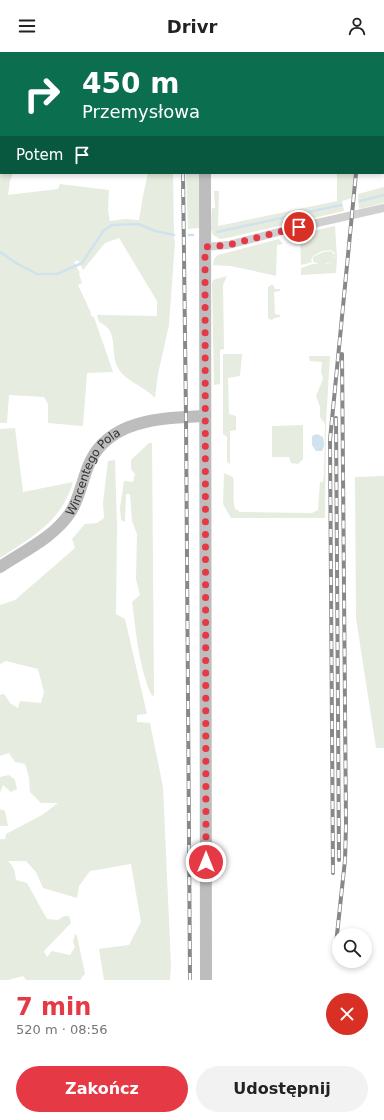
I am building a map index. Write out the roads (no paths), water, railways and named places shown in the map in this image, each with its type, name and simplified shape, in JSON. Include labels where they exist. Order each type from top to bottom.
[{"type":"street","points":[[205,174],[204,416],[206,980]]},
{"type":"street","points":[[205,247],[228,245],[286,230],[384,208]]},
{"type":"street","name":"Wincentego Pola","points":[[0,567],[58,527],[69,514],[76,503],[90,463],[96,451],[104,441],[115,433],[126,428],[152,421],[178,417],[204,416]]},
{"type":"water","points":[[317,434],[323,437],[324,446],[322,451],[316,451],[312,445],[312,436]]},
{"type":"waterway","points":[[360,201],[384,195]]},
{"type":"waterway","points":[[217,232],[341,205]]},
{"type":"waterway","points":[[0,252],[16,263],[37,274],[57,274],[82,263],[104,230],[112,225],[138,224],[155,231],[174,235]]},
{"type":"railway","points":[[183,174],[190,980]]},
{"type":"railway","points":[[333,873],[330,440],[356,174]]},
{"type":"railway","points":[[338,928],[345,860],[346,825],[342,354]]},
{"type":"railway","points":[[336,418],[339,860]]}]
